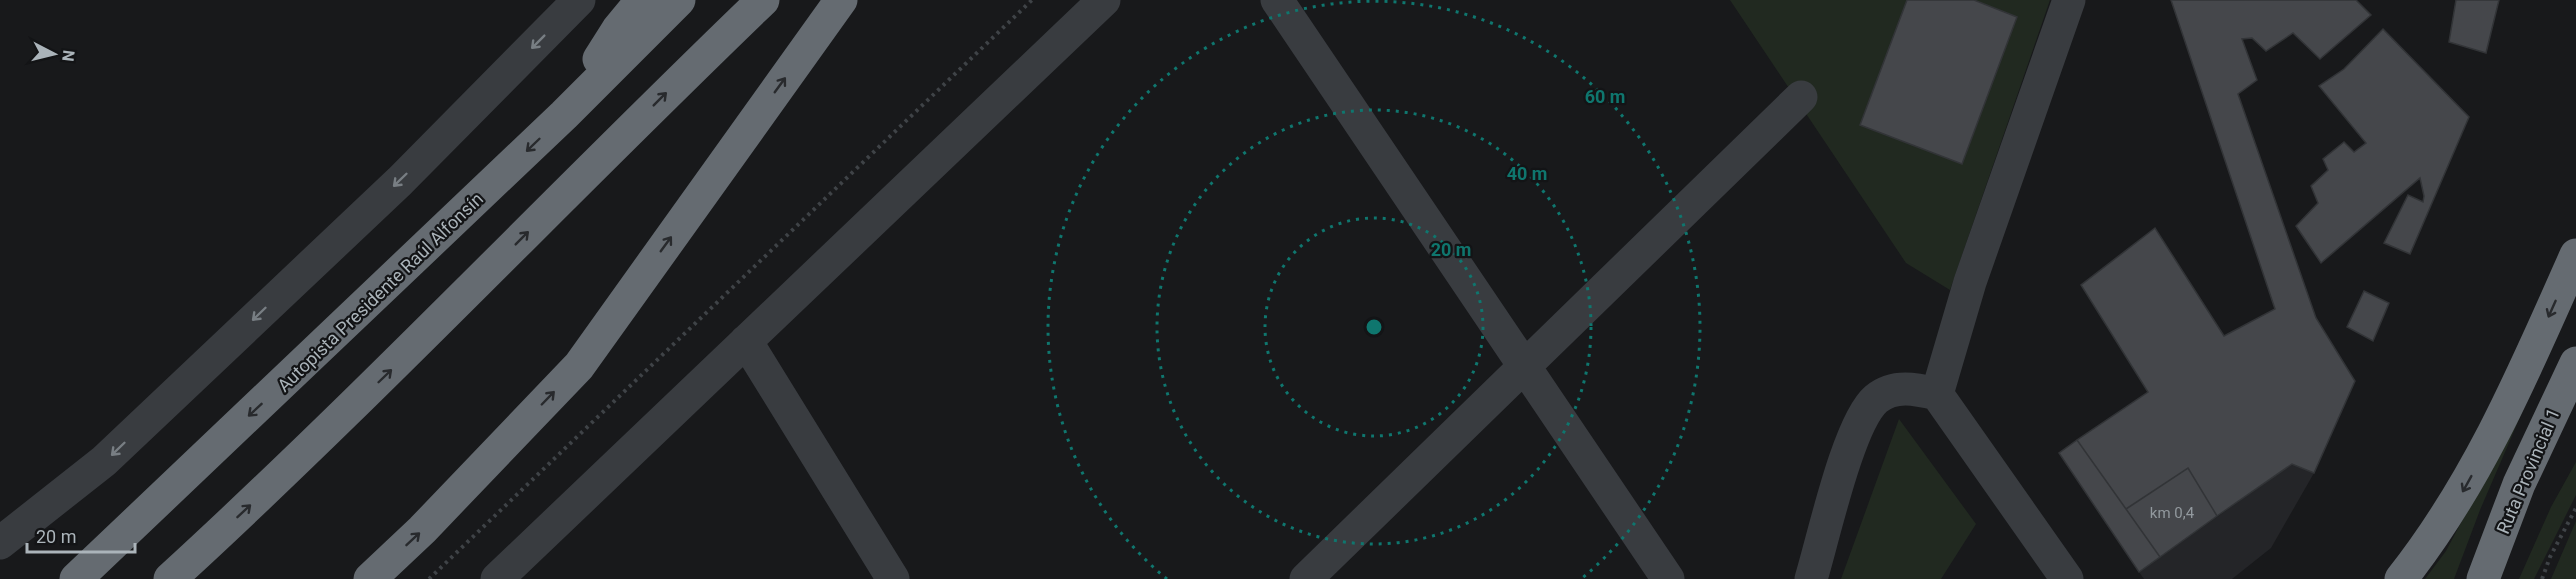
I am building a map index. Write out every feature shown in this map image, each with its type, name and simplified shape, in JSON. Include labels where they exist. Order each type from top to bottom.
[{"type":"highway","points":[[564,115],[618,29],[642,0]]},
{"type":"highway","name":"Autopista Presidente Raúl Alfonsín","points":[[76,579],[564,115],[679,0]]},
{"type":"highway","points":[[170,579],[404,357],[666,93],[763,0]]},
{"type":"highway","points":[[370,579],[422,530],[579,366],[841,0]]},
{"type":"highway","points":[[2401,579],[2465,489],[2514,393],[2576,255]]},
{"type":"highway","name":"Ruta Provincial 1","points":[[2483,579],[2519,483],[2576,363]]},
{"type":"street","points":[[0,543],[104,461],[400,181],[579,0]]},
{"type":"street","points":[[497,579],[1104,0]]},
{"type":"street","points":[[1277,0],[1668,579]]},
{"type":"street","points":[[1937,394],[1970,282],[2069,0]]},
{"type":"street","points":[[1306,579],[1801,97]]},
{"type":"street","points":[[746,341],[893,579]]},
{"type":"street","points":[[1811,579],[1845,460],[1863,415],[1876,399],[1896,389],[1912,388],[1937,394],[2067,579]]},
{"type":"path","points":[[429,579],[1032,0]]},
{"type":"path","points":[[2542,579],[2550,557],[2576,508]]},
{"type":"shaded area","points":[[1730,0],[2050,0],[1950,290],[1906,263]]},
{"type":"shaded area","points":[[2533,387],[2480,510],[2454,579],[2425,579],[2446,551]]},
{"type":"shaded area","points":[[1899,419],[1976,524],[1941,579],[1841,579]]},
{"type":"shaded area","points":[[2576,462],[2576,495],[2534,579],[2519,579],[2551,507]]},
{"type":"shaded area","points":[[2292,464],[2314,473],[2271,548],[2232,579],[2144,579],[2139,572]]},
{"type":"shaded area","points":[[2576,521],[2576,579],[2551,579]]},
{"type":"building","points":[[1907,0],[1974,0],[2017,17],[1962,164],[1860,125]]},
{"type":"building","points":[[2171,0],[2356,0],[2371,15],[2320,59],[2293,33],[2266,51],[2252,38],[2242,39],[2257,80],[2238,94],[2316,318],[2355,381],[2314,473],[2292,464],[2217,516],[2188,468],[2126,509],[2077,440],[2148,392],[2081,285],[2155,228],[2224,336],[2275,309]]},
{"type":"building","points":[[2456,0],[2499,0],[2486,53],[2449,42]]},
{"type":"building","points":[[2383,29],[2469,117],[2410,254],[2384,243],[2408,195],[2423,202],[2420,178],[2321,263],[2296,226],[2318,203],[2311,186],[2328,170],[2323,159],[2344,142],[2354,152],[2366,143],[2319,86],[2344,69]]},
{"type":"building","points":[[2364,291],[2389,303],[2373,341],[2347,327]]},
{"type":"building","points":[[2077,440],[2160,557],[2139,572],[2059,453]]},
{"type":"building","points":[[2188,468],[2217,516],[2160,557],[2126,509]]}]
